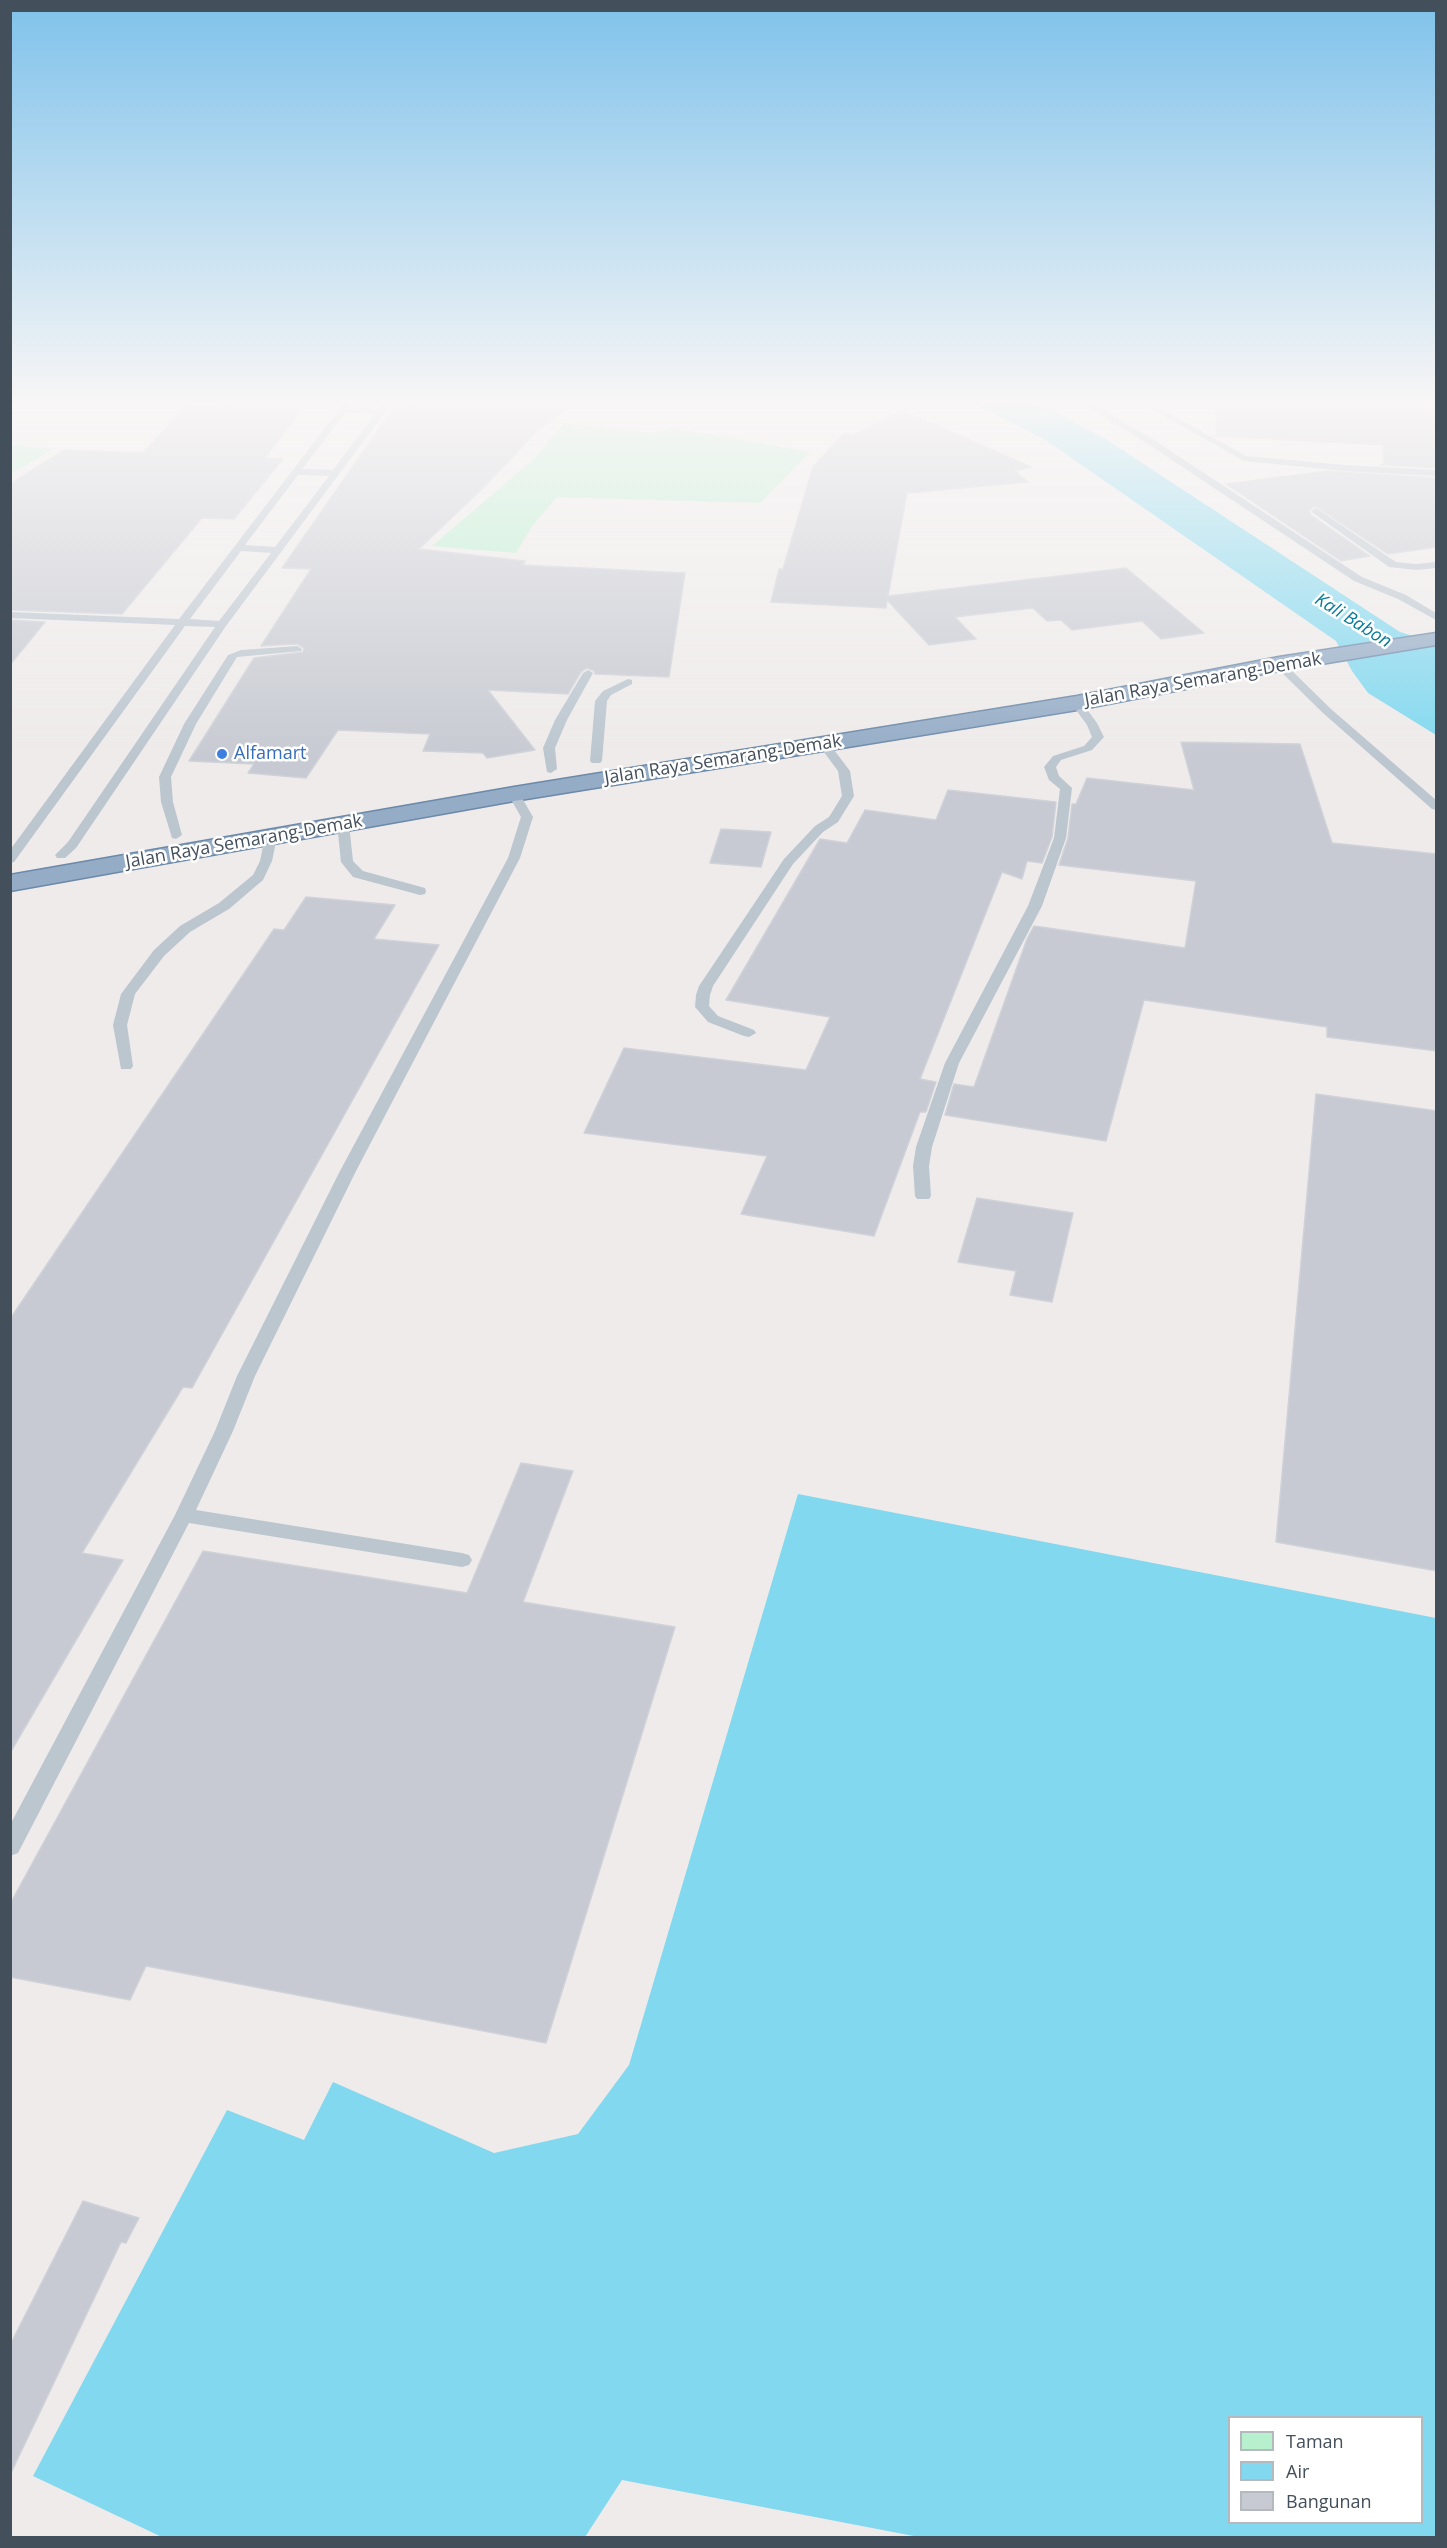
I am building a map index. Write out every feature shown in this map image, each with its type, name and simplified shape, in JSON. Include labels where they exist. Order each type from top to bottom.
[{"type":"highway","name":"Jalan Raya Semarang-Demak","points":[[10,864],[596,761],[1434,625]]},
{"type":"highway","name":"Jalan Raya Semarang-Demak","points":[[10,883],[514,794],[1077,703],[1279,664],[1333,657],[1434,625]]},
{"type":"lane","points":[[10,859],[183,621],[259,522]]},
{"type":"lane","points":[[61,855],[72,845],[222,624],[299,522]]},
{"type":"lane","points":[[1272,522],[1359,579],[1402,597],[1434,625]]},
{"type":"lane","points":[[1332,522],[1393,565],[1437,566]]},
{"type":"lane","points":[[239,548],[278,550]]},
{"type":"lane","points":[[10,615],[222,624]]},
{"type":"lane","points":[[176,835],[167,802],[165,777],[190,724],[233,655],[297,649]]},
{"type":"lane","points":[[1279,664],[1327,711],[1437,806]]},
{"type":"lane","points":[[552,769],[549,748],[561,720],[588,673]]},
{"type":"lane","points":[[596,761],[601,701],[607,693],[628,682]]},
{"type":"lane","points":[[923,1196],[921,1166],[924,1147],[952,1063],[1035,906],[1060,838],[1066,788],[1053,777],[1050,767],[1057,758],[1088,748],[1098,737],[1093,725],[1077,703]]},
{"type":"lane","points":[[749,1033],[713,1019],[702,1006],[702,996],[706,986],[788,862],[819,829],[834,819],[848,796],[844,771],[824,744]]},
{"type":"lane","points":[[10,1847],[184,1515],[224,1431],[246,1376],[343,1181],[514,858],[526,817],[514,794]]},
{"type":"lane","points":[[343,824],[347,862],[358,874],[420,891]]},
{"type":"lane","points":[[126,1066],[120,1025],[128,993],[159,953],[185,929],[224,906],[258,877],[266,861],[271,837]]},
{"type":"lane","points":[[184,1515],[462,1560]]},
{"type":"green space","points":[[460,522],[536,522],[516,553],[432,546]]},
{"type":"water","name":"Kali Babon","points":[[1164,522],[1232,522],[1400,632],[1436,643],[1436,735],[1368,693],[1352,671],[1336,641]]},
{"type":"water","points":[[798,1494],[1436,1618],[1436,2537],[919,2537],[622,2480],[585,2537],[164,2538],[33,2476],[227,2110],[304,2140],[333,2082],[494,2153],[578,2134],[629,2065]]},
{"type":"building","points":[[10,522],[199,522],[122,614],[10,610]]},
{"type":"building","points":[[314,522],[447,522],[419,549],[525,561],[523,565],[685,573],[669,677],[595,674],[587,668],[581,672],[568,694],[488,690],[535,750],[487,758],[483,753],[423,751],[430,734],[338,730],[306,778],[248,773],[254,764],[189,761],[254,658],[303,652],[304,648],[297,644],[261,646],[311,569],[282,568]]},
{"type":"building","points":[[797,522],[902,522],[888,596],[1126,568],[1204,633],[1161,639],[1142,621],[1072,630],[1061,620],[1047,621],[1033,608],[955,617],[976,639],[929,645],[887,600],[886,608],[771,602],[779,569],[783,569]]},
{"type":"building","points":[[1283,522],[1321,522],[1370,556],[1341,561]]},
{"type":"building","points":[[1339,522],[1437,522],[1437,547],[1388,554]]},
{"type":"building","points":[[10,620],[45,622],[10,665]]},
{"type":"building","points":[[1181,742],[1300,744],[1332,843],[1437,854],[1437,1051],[1327,1037],[1327,1027],[1144,1000],[1106,1141],[945,1115],[954,1084],[974,1087],[1027,939],[1034,926],[1185,948],[1196,881],[1059,865],[1068,838],[1072,804],[1076,804],[1087,778],[1194,790]]},
{"type":"building","points":[[948,790],[1056,802],[1052,837],[1042,863],[1027,861],[1022,879],[1002,872],[920,1079],[936,1082],[926,1112],[920,1112],[874,1236],[741,1214],[767,1156],[584,1133],[624,1048],[806,1070],[830,1017],[726,1000],[820,839],[847,843],[865,810],[936,820]]},
{"type":"building","points":[[721,829],[771,832],[761,867],[710,863]]},
{"type":"building","points":[[306,897],[395,905],[374,939],[439,945],[192,1388],[183,1387],[82,1553],[123,1560],[10,1753],[10,1319],[274,929],[284,930]]},
{"type":"building","points":[[1316,1094],[1437,1111],[1437,1571],[1276,1542]]},
{"type":"building","points":[[977,1198],[1073,1213],[1052,1302],[1010,1295],[1016,1271],[958,1262]]},
{"type":"building","points":[[521,1463],[573,1471],[523,1602],[675,1627],[546,2043],[146,1966],[130,2000],[10,1977],[10,1904],[203,1551],[467,1593]]},
{"type":"building","points":[[83,2201],[139,2218],[126,2243],[121,2242],[10,2475],[10,2345]]},
{"type":"place","name":"Alfamart","points":[[222,754]]}]
